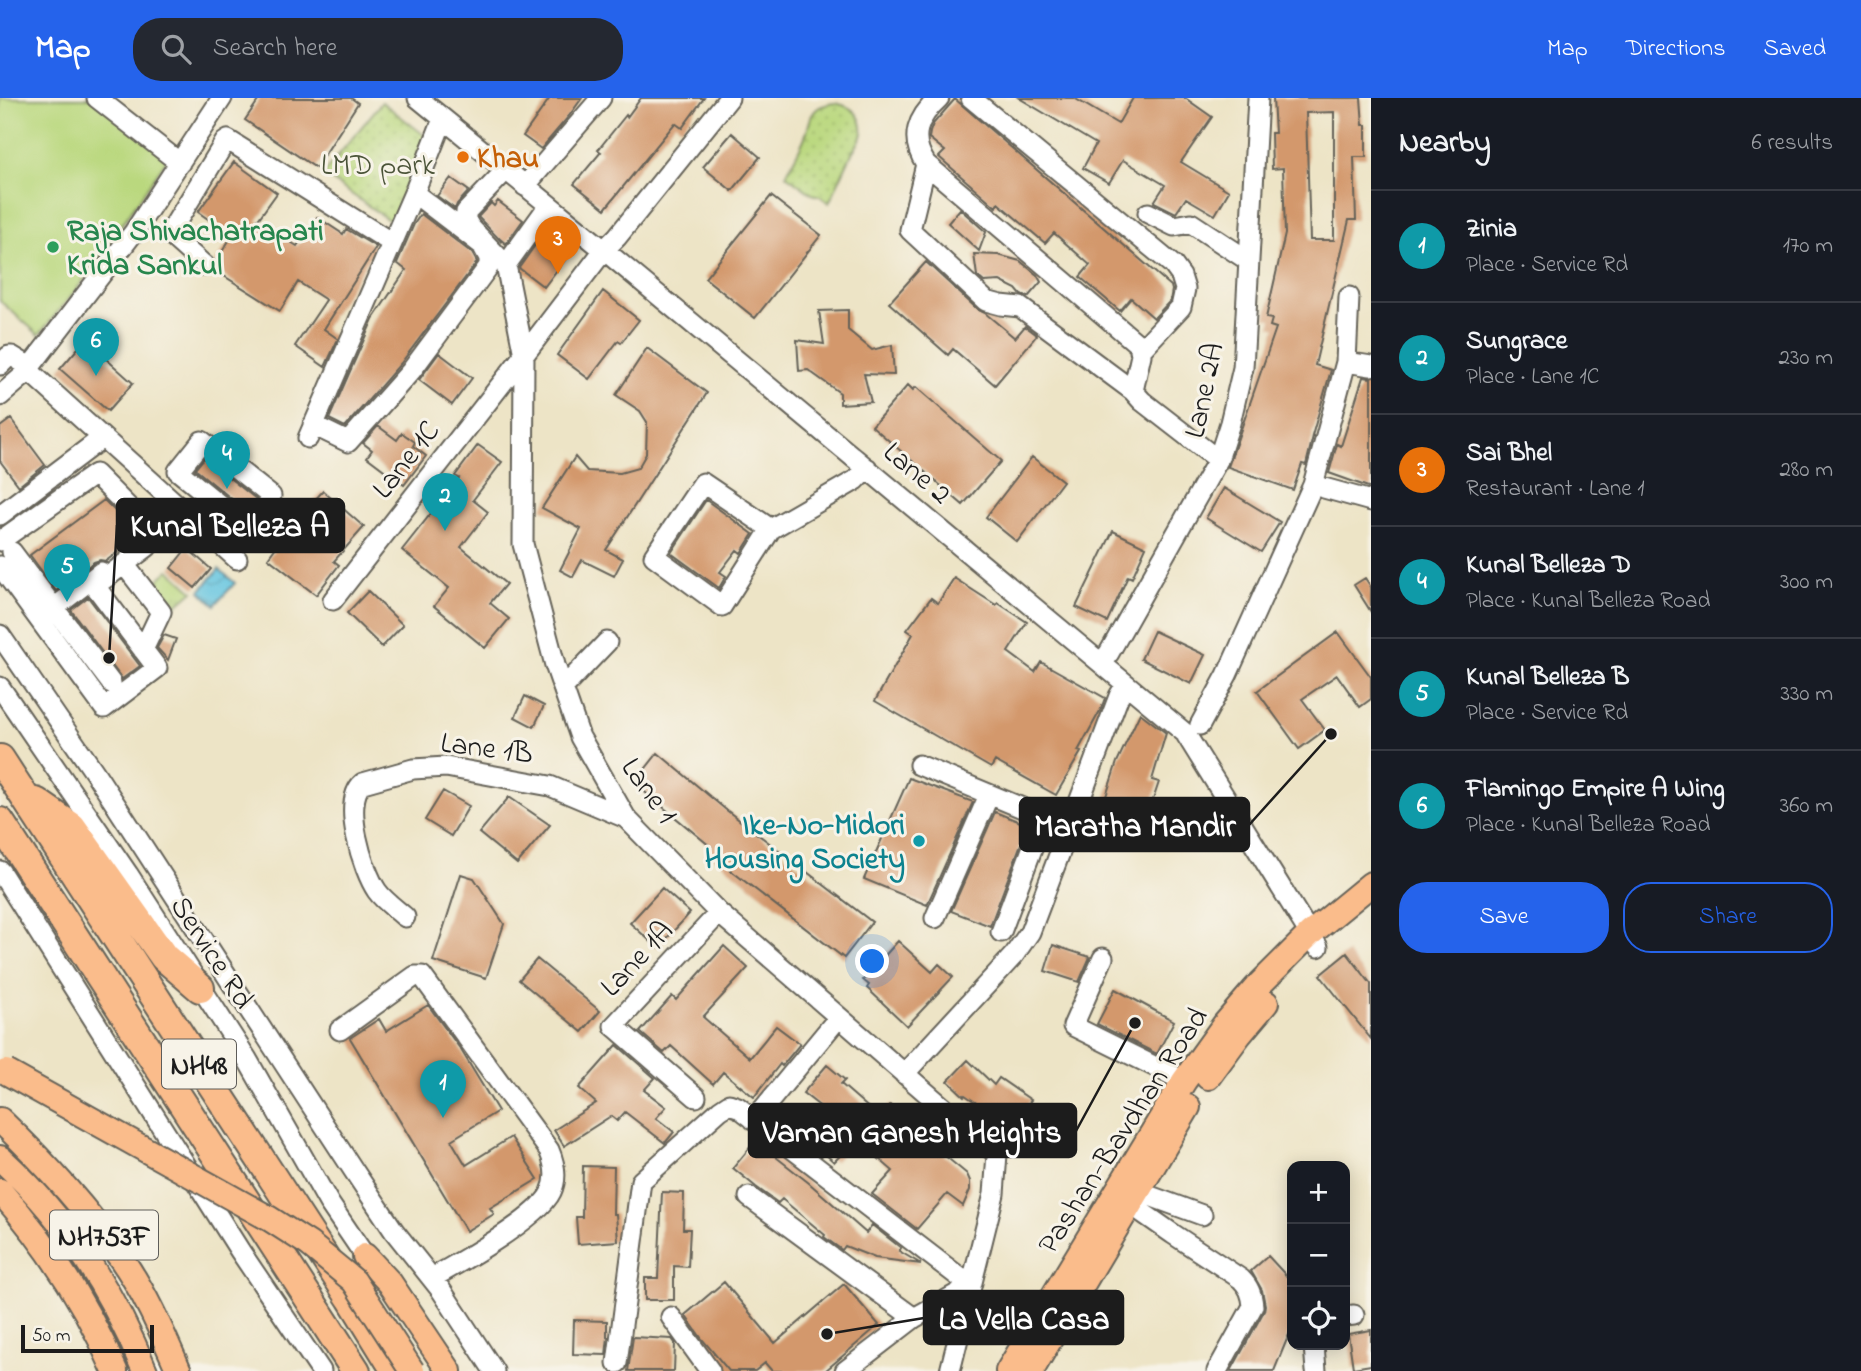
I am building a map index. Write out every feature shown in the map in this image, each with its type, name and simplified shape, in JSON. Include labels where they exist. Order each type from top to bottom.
[{"type":"highway","name":"NH48","points":[[0,759],[396,1371]]},
{"type":"highway","points":[[22,792],[72,827],[164,957],[200,988]]},
{"type":"highway","name":"NH48","points":[[0,822],[356,1371]]},
{"type":"main road","name":"Pashan-Bavdhan Road","points":[[1008,1371],[1184,1081],[1225,1024],[1256,988],[1314,940],[1371,884]]},
{"type":"main road","name":"Pashan-Bavdhan Road","points":[[1031,1371],[1194,1097],[1216,1066],[1314,940],[1371,901]]},
{"type":"main road","points":[[3,1070],[270,1219],[309,1244],[354,1281],[412,1371]]},
{"type":"main road","name":"NH753F","points":[[0,1120],[74,1196],[122,1258],[157,1319],[179,1371]]},
{"type":"main road","points":[[0,1158],[55,1216],[96,1271],[129,1333],[145,1371]]},
{"type":"main road","name":"NH753F","points":[[0,1191],[35,1233],[72,1285],[104,1344],[115,1371]]},
{"type":"main road","points":[[365,1256],[376,1290],[429,1371]]},
{"type":"main road","points":[[365,1256],[390,1283],[449,1371]]},
{"type":"street","points":[[97,98],[180,163]]},
{"type":"street","points":[[0,396],[30,369],[135,232],[222,98]]},
{"type":"street","name":"Lane 2","points":[[418,98],[1185,733],[1314,940]]},
{"type":"street","points":[[525,186],[601,98]]},
{"type":"street","points":[[524,355],[604,250],[729,98]]},
{"type":"street","points":[[939,98],[918,125],[918,151],[926,164],[1140,346],[1133,391]]},
{"type":"street","points":[[971,98],[1173,265],[1181,276],[1185,289],[1181,307],[1140,351]]},
{"type":"street","name":"Lane 2A","points":[[1101,663],[1218,460],[1230,423],[1243,368],[1258,98]]},
{"type":"street","points":[[414,192],[482,245],[489,258],[489,266],[411,371],[348,442],[311,432],[443,119]]},
{"type":"street","points":[[205,266],[169,234],[228,140],[392,243]]},
{"type":"street","points":[[926,164],[910,230],[986,301],[1020,307],[1133,391],[1218,460]]},
{"type":"street","points":[[506,170],[466,212],[470,227],[506,265],[549,205]]},
{"type":"street","points":[[1148,213],[1174,226],[1191,223],[1249,261]]},
{"type":"street","name":"Lane 1","points":[[506,265],[524,355],[523,544],[555,665],[580,737],[626,818],[719,913],[997,1154],[994,1194],[950,1371]]},
{"type":"street","points":[[1200,725],[1227,675],[1313,485],[1346,362],[1349,297]]},
{"type":"street","name":"Lane 1C","points":[[333,600],[524,355]]},
{"type":"street","points":[[0,365],[12,356],[30,369],[230,553],[243,524]]},
{"type":"street","points":[[1346,362],[1371,366]]},
{"type":"street","points":[[0,515],[102,438]]},
{"type":"street","points":[[202,442],[271,496],[253,532],[243,524],[178,471],[202,442]]},
{"type":"street","points":[[771,529],[703,483],[654,556],[722,606],[771,529],[856,480],[867,468]]},
{"type":"street","points":[[3,552],[95,474],[150,540]]},
{"type":"street","points":[[3,552],[92,484]]},
{"type":"street","points":[[1313,485],[1371,501]]},
{"type":"street","points":[[3,552],[104,708],[156,668],[95,586],[150,540],[176,505]]},
{"type":"street","points":[[54,608],[150,540]]},
{"type":"street","points":[[3,552],[54,608],[111,683]]},
{"type":"street","points":[[124,564],[160,612],[143,650]]},
{"type":"street","points":[[0,635],[95,773],[394,1231],[432,1278],[494,1371]]},
{"type":"street","points":[[563,688],[607,642]]},
{"type":"street","points":[[904,1074],[1014,955],[1030,932],[1119,696],[1126,684]]},
{"type":"street","name":"Service Rd","points":[[0,687],[128,874],[247,1059],[330,1203],[365,1256]]},
{"type":"street","points":[[919,765],[1070,827]]},
{"type":"street","name":"Lane 1B","points":[[405,918],[377,891],[360,852],[354,822],[355,794],[363,783],[413,769],[446,767],[550,786],[626,818]]},
{"type":"street","points":[[936,918],[989,794]]},
{"type":"street","points":[[1001,932],[1044,817]]},
{"type":"street","points":[[0,871],[240,1251],[321,1371]]},
{"type":"street","name":"Lane 1A","points":[[696,1097],[614,1026],[719,913]]},
{"type":"street","points":[[1103,958],[1073,1026],[1184,1081]]},
{"type":"street","points":[[340,1030],[415,976],[422,976],[549,1150],[554,1162],[554,1184],[541,1206],[527,1218],[432,1278]]},
{"type":"street","points":[[754,1120],[839,1017]]},
{"type":"street","points":[[617,1363],[641,1181],[724,1107],[734,1105],[971,1286],[914,1318],[845,1371]]},
{"type":"street","points":[[749,1197],[914,1318]]},
{"type":"street","points":[[1135,1198],[1202,1215]]},
{"type":"street","points":[[1135,1198],[1172,1234],[1248,1286],[1253,1306],[1217,1371]]},
{"type":"street","points":[[671,1317],[710,1371]]},
{"type":"street","points":[[1314,1350],[1316,1371]]},
{"type":"green space","name":"Raja Shivachatrapati Krida Sankul","points":[[0,98],[108,98],[174,149],[80,285],[39,335],[0,301]]},
{"type":"green space","name":"LMD park","points":[[382,102],[428,138],[394,224],[323,174]]},
{"type":"green space","points":[[834,103],[857,114],[862,127],[858,143],[829,203],[786,175],[815,111]]},
{"type":"green space","points":[[169,570],[193,591],[172,609],[152,585]]},
{"type":"water","points":[[219,569],[235,583],[215,605],[200,591]]},
{"type":"building","points":[[260,98],[351,98],[358,103],[316,168],[245,120]]},
{"type":"building","points":[[550,98],[582,98],[541,149],[523,136]]},
{"type":"building","points":[[641,98],[704,98],[682,128],[675,123],[605,209],[574,184]]},
{"type":"building","points":[[1019,98],[1074,98],[1118,124],[1133,98],[1185,98],[1212,117],[1181,162],[1229,191],[1215,215],[1186,198],[1176,213],[1154,202],[1165,185],[1123,160],[1109,183],[1083,168],[1096,144]]},
{"type":"building","points":[[1273,98],[1361,98],[1363,125],[1366,125],[1366,157],[1354,157],[1356,220],[1349,220],[1315,365],[1331,370],[1306,465],[1302,464],[1293,490],[1228,467],[1276,328],[1270,326],[1272,319],[1266,318],[1285,234],[1283,168],[1272,169],[1271,133],[1275,133]],"holes":[[[1334,112],[1334,240],[1310,240],[1306,113]]]},
{"type":"building","points":[[955,99],[1171,286],[1170,301],[1154,318],[1131,298],[1120,311],[1080,277],[1090,265],[1054,233],[1045,243],[998,203],[996,207],[939,157],[945,151],[929,138],[930,132],[933,124]]},
{"type":"building","points":[[732,133],[760,157],[732,191],[703,167]]},
{"type":"building","points":[[234,162],[277,193],[257,221],[297,246],[317,217],[343,234],[346,229],[376,247],[324,329],[338,339],[325,367],[295,346],[326,300],[298,282],[280,311],[216,271],[216,261],[232,236],[198,212]]},
{"type":"building","points":[[451,178],[469,191],[455,209],[437,196]]},
{"type":"building","points":[[771,196],[821,235],[755,318],[705,278]]},
{"type":"building","points":[[498,201],[523,220],[506,244],[478,217],[491,203],[494,206]]},
{"type":"building","points":[[960,209],[986,232],[979,251],[948,223]]},
{"type":"building","points":[[421,214],[472,253],[477,262],[401,363],[345,427],[329,419],[373,319],[406,270],[397,263]]},
{"type":"building","points":[[543,234],[569,254],[544,287],[519,268]]},
{"type":"building","points":[[974,254],[998,255],[1020,261],[1037,275],[1041,282],[1028,297],[1000,281],[984,282],[977,276]]},
{"type":"building","points":[[926,262],[978,310],[1015,338],[1025,326],[1037,335],[995,385],[953,349],[948,355],[889,303]]},
{"type":"building","points":[[603,291],[639,320],[621,343],[618,341],[589,379],[557,355]]},
{"type":"building","points":[[848,310],[848,330],[872,350],[892,345],[894,375],[864,374],[871,402],[840,404],[840,393],[808,370],[799,371],[797,340],[824,344],[819,311]]},
{"type":"building","points":[[85,340],[133,383],[108,411],[60,369]]},
{"type":"building","points":[[647,348],[707,393],[606,550],[623,559],[614,576],[582,560],[573,577],[560,570],[581,529],[542,508],[575,457],[587,471],[620,473],[638,468],[646,454],[647,422],[640,411],[616,395]]},
{"type":"building","points":[[439,353],[472,378],[452,405],[419,380]]},
{"type":"building","points":[[1363,377],[1371,378],[1371,488],[1329,473],[1337,444],[1341,446]]},
{"type":"building","points":[[908,385],[913,390],[916,387],[1001,461],[963,505],[872,426]]},
{"type":"building","points":[[11,419],[45,465],[19,486],[0,461],[0,427]]},
{"type":"building","points":[[378,426],[397,440],[402,433],[415,442],[413,446],[426,456],[404,485],[367,457],[372,450],[363,443]]},
{"type":"building","points":[[478,445],[502,462],[473,500],[488,512],[461,547],[506,584],[490,603],[509,619],[485,648],[434,606],[449,588],[402,550],[459,478],[455,476]]},
{"type":"building","points":[[1032,457],[1063,481],[1017,542],[986,517]]},
{"type":"building","points":[[204,458],[256,499],[249,513],[195,469]]},
{"type":"building","points":[[1224,488],[1280,522],[1261,552],[1206,518]]},
{"type":"building","points":[[323,491],[364,527],[334,561],[339,565],[316,595],[268,558],[293,524]]},
{"type":"building","points":[[104,500],[135,531],[123,541],[119,551],[106,561],[94,562],[56,591],[30,555]]},
{"type":"building","points":[[706,500],[753,534],[741,553],[737,550],[720,572],[726,576],[719,588],[671,553]]},
{"type":"building","points":[[1113,531],[1146,547],[1132,578],[1128,576],[1107,622],[1076,607]]},
{"type":"building","points":[[187,548],[211,569],[195,588],[171,568]]},
{"type":"building","points":[[954,578],[1027,622],[1008,652],[1035,672],[1041,662],[1105,698],[1078,751],[1081,752],[1056,795],[995,761],[991,768],[875,701],[913,634],[907,630],[931,598],[938,603]]},
{"type":"building","points":[[1365,578],[1371,587],[1371,612],[1354,585]]},
{"type":"building","points":[[368,591],[403,625],[382,647],[347,613]]},
{"type":"building","points":[[88,597],[140,666],[122,679],[71,610]]},
{"type":"building","points":[[1154,631],[1205,655],[1191,684],[1141,659]]},
{"type":"building","points":[[1338,632],[1371,677],[1371,699],[1360,707],[1337,675],[1302,699],[1325,730],[1299,749],[1257,691]]},
{"type":"building","points":[[164,635],[176,639],[168,660],[157,648]]},
{"type":"building","points":[[525,696],[544,706],[534,727],[515,717]]},
{"type":"building","points":[[1140,713],[1166,733],[1152,780],[1159,782],[1144,827],[1101,812],[1117,762]]},
{"type":"building","points":[[658,753],[725,809],[872,922],[844,958],[707,852],[711,847],[634,783]]},
{"type":"building","name":"Ike-No-Midori Housing Society","points":[[909,778],[973,802],[927,905],[864,879]]},
{"type":"building","points":[[443,791],[469,806],[451,836],[425,820]]},
{"type":"building","points":[[509,797],[550,825],[517,864],[479,833]]},
{"type":"building","points":[[995,812],[1028,825],[990,926],[951,911]]},
{"type":"building","points":[[461,874],[474,878],[504,924],[486,978],[433,961]]},
{"type":"building","points":[[662,888],[690,913],[658,948],[630,923]]},
{"type":"building","points":[[898,941],[932,972],[939,964],[953,977],[907,1026],[867,988],[869,985],[863,980]]},
{"type":"building","points":[[1053,945],[1090,957],[1079,982],[1045,971]]},
{"type":"building","points":[[724,946],[748,968],[703,1017],[750,1058],[776,1026],[800,1044],[754,1097],[723,1072],[713,1084],[671,1046],[664,1053],[640,1032],[672,996],[676,1000]]},
{"type":"building","points":[[1347,953],[1371,984],[1371,1039],[1320,975]]},
{"type":"building","points":[[537,959],[600,1011],[582,1032],[519,980]]},
{"type":"building","points":[[1115,989],[1174,1021],[1157,1054],[1097,1024]]},
{"type":"building","points":[[428,1005],[461,1050],[498,1111],[451,1140],[466,1165],[511,1137],[538,1179],[490,1208],[494,1214],[466,1231],[350,1038],[379,1019],[386,1031]]},
{"type":"building","points":[[617,1045],[655,1078],[644,1090],[666,1107],[656,1118],[674,1132],[665,1143],[625,1112],[617,1121],[611,1116],[564,1146],[554,1130],[596,1103],[579,1088]]},
{"type":"building","points":[[968,1060],[994,1085],[999,1078],[1031,1100],[1012,1127],[964,1096],[948,1081]]},
{"type":"building","points":[[827,1065],[845,1080],[841,1084],[879,1117],[890,1105],[907,1119],[904,1122],[967,1174],[970,1190],[963,1206],[947,1194],[917,1229],[872,1194],[893,1171],[856,1139],[834,1162],[811,1141],[832,1119],[831,1115],[803,1093]]},
{"type":"building","points":[[757,1139],[866,1233],[872,1225],[901,1248],[899,1251],[921,1264],[875,1258],[845,1246],[842,1250],[782,1199],[778,1203],[756,1187],[733,1168]]},
{"type":"building","points":[[583,1166],[614,1167],[613,1214],[616,1214],[618,1241],[578,1244],[576,1217],[582,1217]]},
{"type":"building","points":[[662,1192],[684,1193],[683,1229],[690,1229],[688,1267],[674,1266],[674,1300],[645,1300],[645,1278],[658,1278]]},
{"type":"building","points":[[1268,1256],[1287,1277],[1287,1339],[1274,1371],[1231,1371],[1264,1311],[1262,1290],[1251,1271]]},
{"type":"building","points":[[724,1282],[775,1343],[844,1284],[879,1325],[825,1371],[772,1371],[765,1363],[755,1371],[729,1371],[685,1315]]},
{"type":"building","points":[[574,1320],[607,1321],[606,1355],[573,1354]]},
{"type":"building","points":[[1371,1330],[1371,1365],[1353,1368],[1350,1334]]},
{"type":"building","points":[[633,1337],[672,1339],[675,1343],[674,1371],[628,1371]]},
{"type":"place","name":"Khau","points":[[463,157]]},
{"type":"place","name":"Raja Shivachatrapati Krida Sankul","points":[[53,247]]},
{"type":"place","name":"Sai Bhel","points":[[558,274]]},
{"type":"place","name":"Flamingo Empire A Wing","points":[[96,376]]},
{"type":"place","name":"Kunal Belleza D","points":[[227,489]]},
{"type":"place","name":"Sungrace","points":[[445,531]]},
{"type":"place","name":"Kunal Belleza B","points":[[67,602]]},
{"type":"place","name":"Kunal Belleza A","points":[[109,658]]},
{"type":"place","name":"Maratha Mandir","points":[[1331,734]]},
{"type":"place","name":"Ike-No-Midori Housing Society","points":[[919,841]]},
{"type":"place","name":"Vaman Ganesh Heights","points":[[1135,1023]]},
{"type":"place","name":"Zinia","points":[[443,1118]]},
{"type":"place","name":"La Vella Casa","points":[[827,1334]]}]
